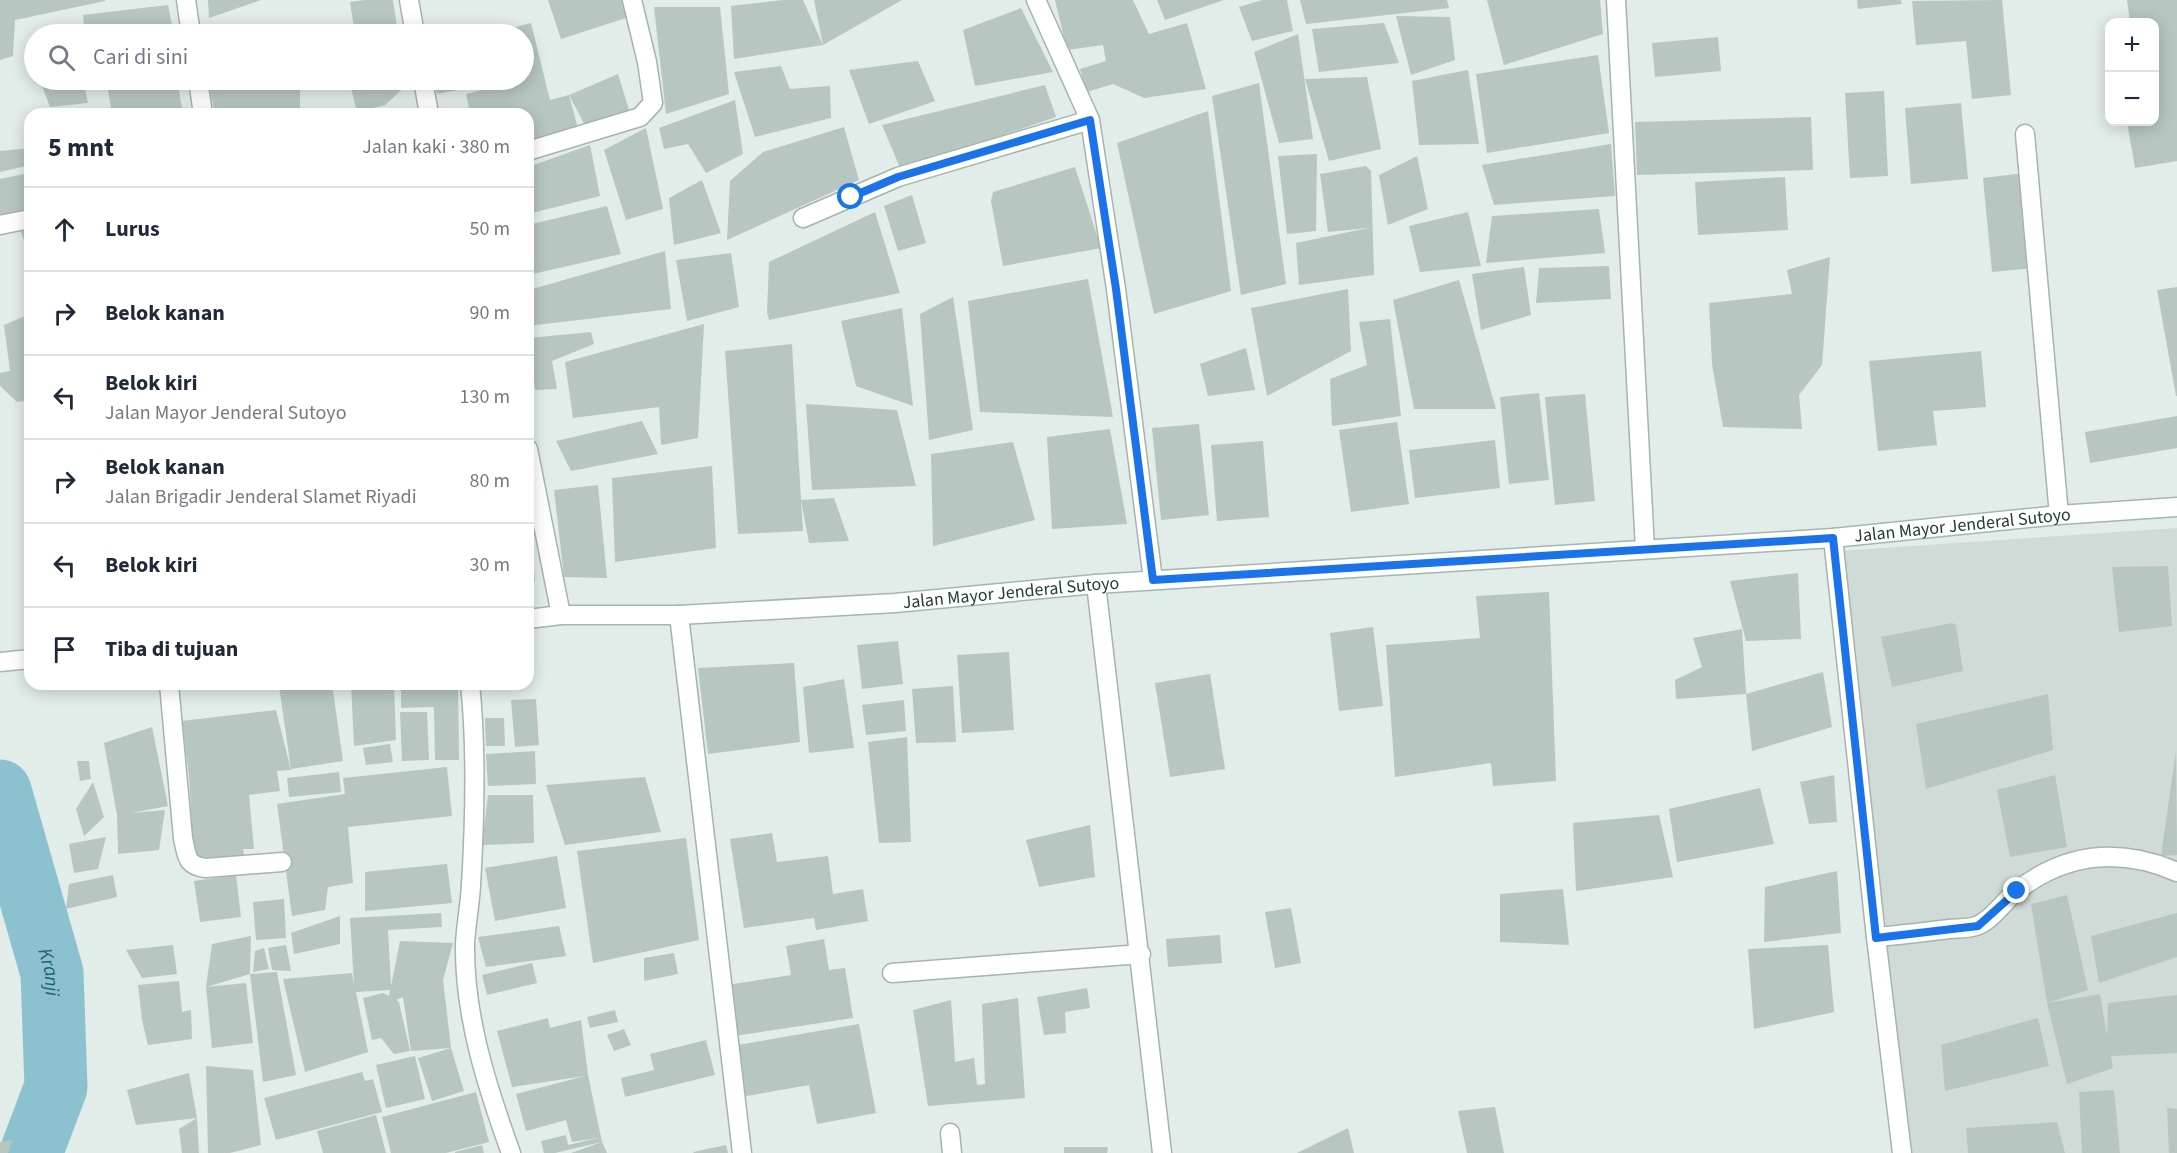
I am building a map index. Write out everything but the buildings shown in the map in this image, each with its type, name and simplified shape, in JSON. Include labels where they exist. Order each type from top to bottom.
[{"type":"street","points":[[186,0],[190,24]]},
{"type":"street","points":[[409,0],[413,24]]},
{"type":"street","points":[[534,149],[640,117],[653,103],[647,62],[632,0]]},
{"type":"street","points":[[1036,0],[1090,120],[1116,289],[1153,580]]},
{"type":"street","points":[[1616,0],[1646,549]]},
{"type":"street","points":[[199,90],[202,108]]},
{"type":"street","points":[[425,90],[428,108]]},
{"type":"street","points":[[803,218],[898,177],[1090,120]]},
{"type":"street","points":[[2025,134],[2059,515]]},
{"type":"street","points":[[0,225],[24,220]]},
{"type":"street","points":[[534,478],[561,615]]},
{"type":"street","name":"Jalan Mayor Jenderal Sutoyo","points":[[534,618],[561,615],[679,615],[895,603],[1153,580],[1833,538],[2059,515],[2177,507]]},
{"type":"street","points":[[1833,538],[1876,938],[1902,1153]]},
{"type":"street","points":[[1096,584],[1141,954],[1162,1153]]},
{"type":"street","points":[[679,615],[742,1153]]},
{"type":"street","points":[[0,662],[24,660]]},
{"type":"street","points":[[171,690],[183,838],[188,862],[193,867],[206,868],[282,862]]},
{"type":"street","points":[[470,690],[474,743],[471,884],[465,945],[473,1030],[511,1153]]},
{"type":"street","points":[[1876,938],[1978,926],[2017,891],[2039,876],[2065,863],[2102,856],[2127,856],[2155,862],[2177,872]]},
{"type":"street","points":[[892,973],[1141,954]]},
{"type":"street","points":[[950,1133],[952,1153]]},
{"type":"shaded area","points":[[2177,528],[2177,1153],[1906,1153],[1838,551]]},
{"type":"waterway","name":"Kranji","points":[[0,791],[52,973],[56,1087],[31,1153]]},
{"type":"route","points":[[851,197],[898,177],[1090,120],[1116,289],[1153,580],[1833,538],[1876,938],[1978,926],[2017,891]]}]
